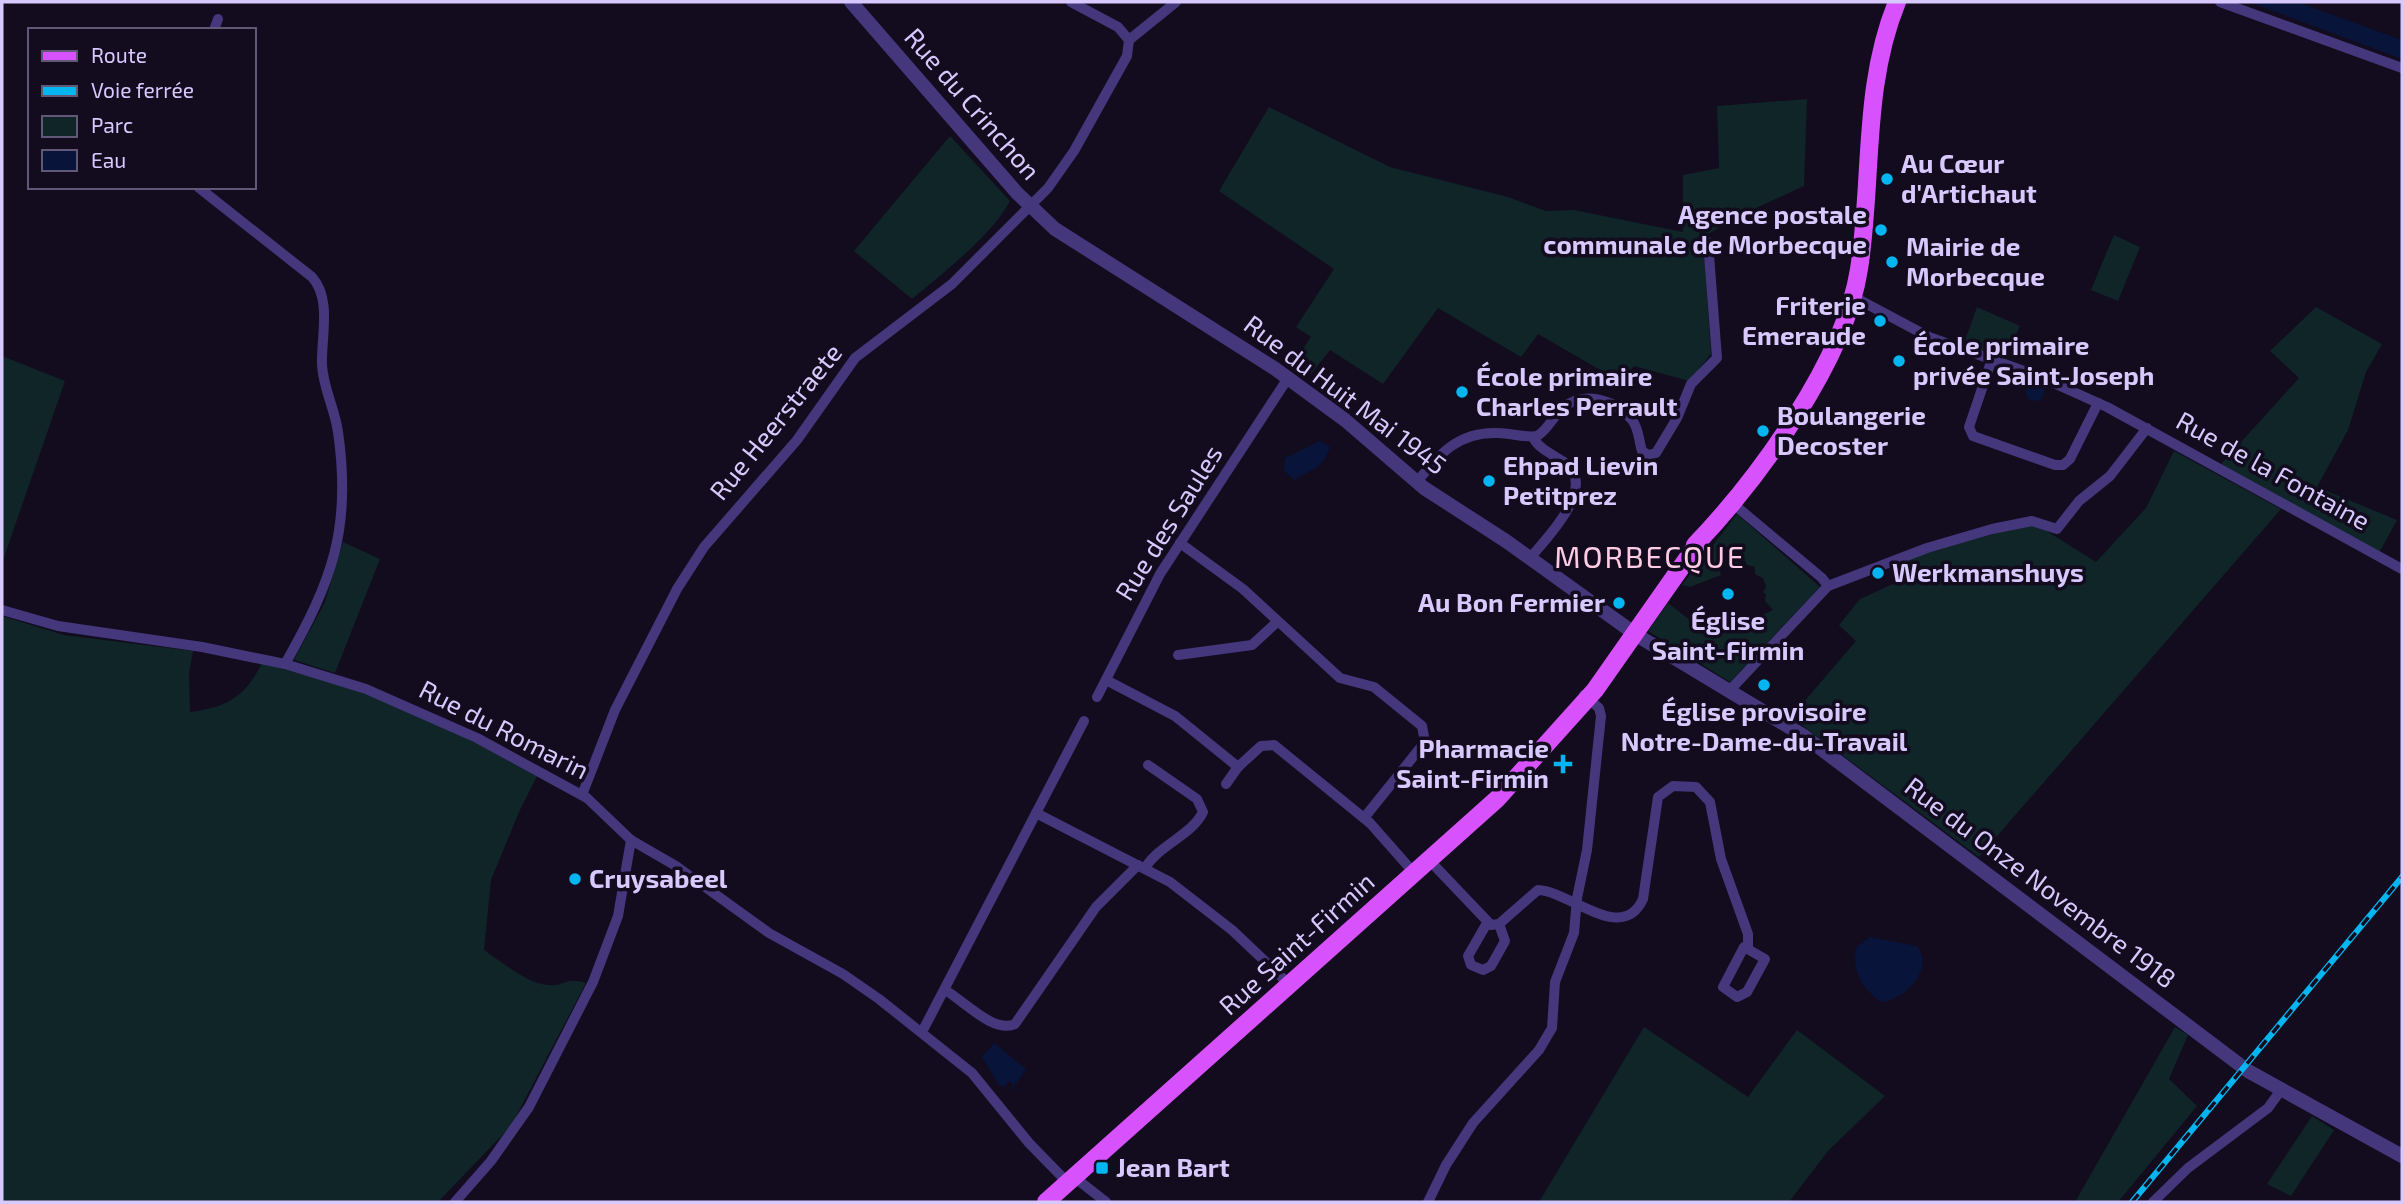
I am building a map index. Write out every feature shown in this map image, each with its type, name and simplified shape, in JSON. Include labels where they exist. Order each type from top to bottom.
[{"type":"main road","name":"Rue Saint-Firmin","points":[[1046,1202],[1497,799],[1586,697],[1701,539],[1799,414],[1852,296],[1861,255],[1876,71],[1897,2]]},
{"type":"street","name":"Rue du Crinchon","points":[[850,2],[1030,206]]},
{"type":"street","points":[[1071,2],[1118,27],[1129,40],[1176,2]]},
{"type":"street","points":[[2220,2],[2402,68]]},
{"type":"street","name":"Rue Heerstraete","points":[[582,795],[615,710],[677,589],[704,547],[797,440],[855,358],[952,284],[1059,174],[1126,56],[1129,40]]},
{"type":"street","points":[[201,189],[312,277],[322,297],[322,368],[339,435],[341,526],[335,558],[324,592],[285,664]]},
{"type":"street","name":"Rue du Huit Mai 1945","points":[[1030,206],[1074,243],[1211,326],[1288,378],[1345,420],[1417,482],[1632,631]]},
{"type":"street","points":[[1417,482],[1443,451],[1465,438],[1488,433],[1533,437],[1543,432],[1567,404],[1583,399],[1598,399],[1631,418],[1641,449],[1652,455],[1677,418],[1691,383],[1713,363],[1717,352],[1708,242]]},
{"type":"street","name":"Rue de la Fontaine","points":[[1852,296],[1921,333],[2098,403],[2402,569]]},
{"type":"street","points":[[1992,359],[1969,427],[1973,436],[2055,466],[2063,465],[2070,459],[2098,403]]},
{"type":"street","name":"Rue des Saules","points":[[1097,697],[1152,589],[1288,378]]},
{"type":"street","points":[[1730,690],[1828,586],[1927,548],[1992,529],[2032,521],[2057,529],[2078,501],[2110,476],[2147,428]]},
{"type":"street","points":[[1530,558],[1568,510],[1575,486],[1570,467],[1536,443],[1533,437]]},
{"type":"street","points":[[1731,502],[1822,578],[1828,586]]},
{"type":"street","points":[[1180,543],[1237,585],[1340,678],[1374,687],[1424,729],[1426,737],[1423,744],[1364,818]]},
{"type":"street","name":"Rue du Romarin","points":[[2,610],[73,629],[202,647],[285,664],[346,682],[437,718],[582,795],[631,841],[676,866],[769,933],[853,981],[922,1032],[984,1085],[1028,1143],[1071,1180],[1106,1202]]},
{"type":"street","points":[[1178,655],[1252,645],[1277,622]]},
{"type":"street","name":"Rue du Onze Novembre 1918","points":[[1632,631],[1804,736],[2243,1068],[2402,1156]]},
{"type":"street","points":[[1106,680],[1174,716],[1238,767]]},
{"type":"street","points":[[1428,1202],[1469,1129],[1550,1034],[1554,1017],[1555,982],[1573,939],[1576,904],[1587,850],[1601,716],[1599,708],[1586,697]]},
{"type":"street","points":[[922,1032],[1084,720]]},
{"type":"street","points":[[1226,784],[1238,767],[1261,746],[1271,744],[1364,818],[1415,874]]},
{"type":"street","points":[[945,990],[996,1024],[1007,1027],[1015,1024],[1096,907],[1157,852],[1197,821],[1203,812],[1197,799],[1149,765]]},
{"type":"street","points":[[1430,861],[1487,923],[1499,924],[1538,890],[1615,918],[1636,911],[1646,887],[1658,797],[1673,786],[1696,787],[1710,802],[1721,859],[1748,934],[1748,949]]},
{"type":"street","points":[[1037,813],[1142,866],[1177,887],[1225,924],[1290,985]]},
{"type":"street","points":[[455,1202],[491,1161],[529,1107],[593,982],[618,916],[631,841]]},
{"type":"street","points":[[1487,923],[1468,956],[1470,963],[1483,970],[1491,966],[1505,940],[1499,924]]},
{"type":"street","points":[[1744,947],[1748,949],[1765,959],[1747,992],[1742,997],[1735,997],[1724,990],[1724,985],[1744,947]]},
{"type":"street","points":[[2153,1202],[2188,1168],[2268,1108],[2281,1090]]},
{"type":"green space","points":[[1807,99],[1804,186],[1745,213],[1703,237],[1711,354],[1689,381],[1634,366],[1621,382],[1538,334],[1521,357],[1438,308],[1383,384],[1330,350],[1311,374],[1294,362],[1311,337],[1296,327],[1334,269],[1219,191],[1269,107],[1390,167],[1508,197],[1546,211],[1574,210],[1683,232],[1683,175],[1719,168],[1717,106]]},
{"type":"green space","points":[[950,136],[1010,201],[979,240],[912,299],[854,251]]},
{"type":"green space","points":[[2114,235],[2140,247],[2118,301],[2091,290]]},
{"type":"green space","points":[[1977,307],[2020,326],[2005,359],[1963,346]]},
{"type":"green space","points":[[2316,307],[2382,344],[2366,372],[2348,430],[2317,487],[2397,520],[2379,553],[2221,464],[2299,378],[2270,351]]},
{"type":"green space","points":[[2,356],[65,381],[2,563]]},
{"type":"green space","points":[[2174,451],[2281,509],[1979,857],[1791,717],[1856,641],[1839,625],[1860,599],[1893,584],[1889,566],[1937,549],[2034,523],[2096,562],[2146,508]]},
{"type":"green space","points":[[1737,514],[1820,587],[1730,682],[1648,631],[1668,603],[1704,631],[1736,616],[1741,625],[1773,610],[1765,601],[1766,594],[1763,593],[1766,586],[1763,578],[1755,574],[1755,567],[1747,565],[1744,559],[1739,560],[1741,568],[1737,569],[1735,562],[1719,568],[1721,575],[1690,587],[1682,585]]},
{"type":"green space","points":[[343,542],[380,559],[335,673],[294,660],[325,602]]},
{"type":"green space","points":[[2,616],[64,635],[193,651],[189,674],[190,712],[214,707],[234,698],[249,684],[262,663],[348,687],[444,726],[537,776],[491,880],[484,950],[515,972],[541,984],[554,985],[569,981],[586,983],[511,1126],[438,1202],[2,1202]]},
{"type":"green space","points":[[1644,1027],[1748,1097],[1797,1030],[1885,1096],[1828,1151],[1789,1202],[1539,1202]]},
{"type":"green space","points":[[2175,1027],[2188,1035],[2169,1079],[2197,1106],[2118,1202],[2075,1202]]},
{"type":"green space","points":[[2312,1116],[2334,1130],[2291,1196],[2267,1184]]},
{"type":"water","points":[[2249,2],[2297,2],[2402,40],[2402,59]]},
{"type":"water","points":[[2035,383],[2041,386],[2044,392],[2041,398],[2035,401],[2029,398],[2026,392],[2029,386]]},
{"type":"water","points":[[1320,441],[1330,447],[1317,467],[1295,480],[1284,471],[1285,458]]},
{"type":"water","points":[[1870,937],[1917,946],[1922,955],[1920,973],[1915,981],[1891,1000],[1882,1002],[1869,992],[1857,971],[1857,947]]},
{"type":"water","points":[[994,1043],[1026,1069],[1010,1092],[1013,1084],[1009,1081],[1005,1087],[999,1085],[982,1057]]},
{"type":"railway","points":[[2132,1202],[2402,877]]},
{"type":"place","name":"Au Cœur d'Artichaut","points":[[1887,179]]},
{"type":"place","name":"Agence postale communale de Morbecque","points":[[1881,230]]},
{"type":"place","name":"Mairie de Morbecque","points":[[1892,262]]},
{"type":"place","name":"Friterie Emeraude","points":[[1880,321]]},
{"type":"place","name":"École primaire privée Saint-Joseph","points":[[1899,361]]},
{"type":"place","name":"École primaire Charles Perrault","points":[[1462,392]]},
{"type":"place","name":"Boulangerie Decoster","points":[[1763,431]]},
{"type":"place","name":"Ehpad Lievin Petitprez","points":[[1489,481]]},
{"type":"place","name":"Werkmanshuys","points":[[1878,573]]},
{"type":"place","name":"Église Saint-Firmin","points":[[1728,594]]},
{"type":"place","name":"Au Bon Fermier","points":[[1619,603]]},
{"type":"place","name":"Église provisoire Notre-Dame-du-Travail","points":[[1764,685]]},
{"type":"place","name":"Pharmacie Saint-Firmin","points":[[1563,764]]},
{"type":"place","name":"Cruysabeel","points":[[575,879]]},
{"type":"place","name":"Jean Bart","points":[[1102,1168]]},
{"type":"district","name":"MORBECQUE","points":[[1650,558]]}]
